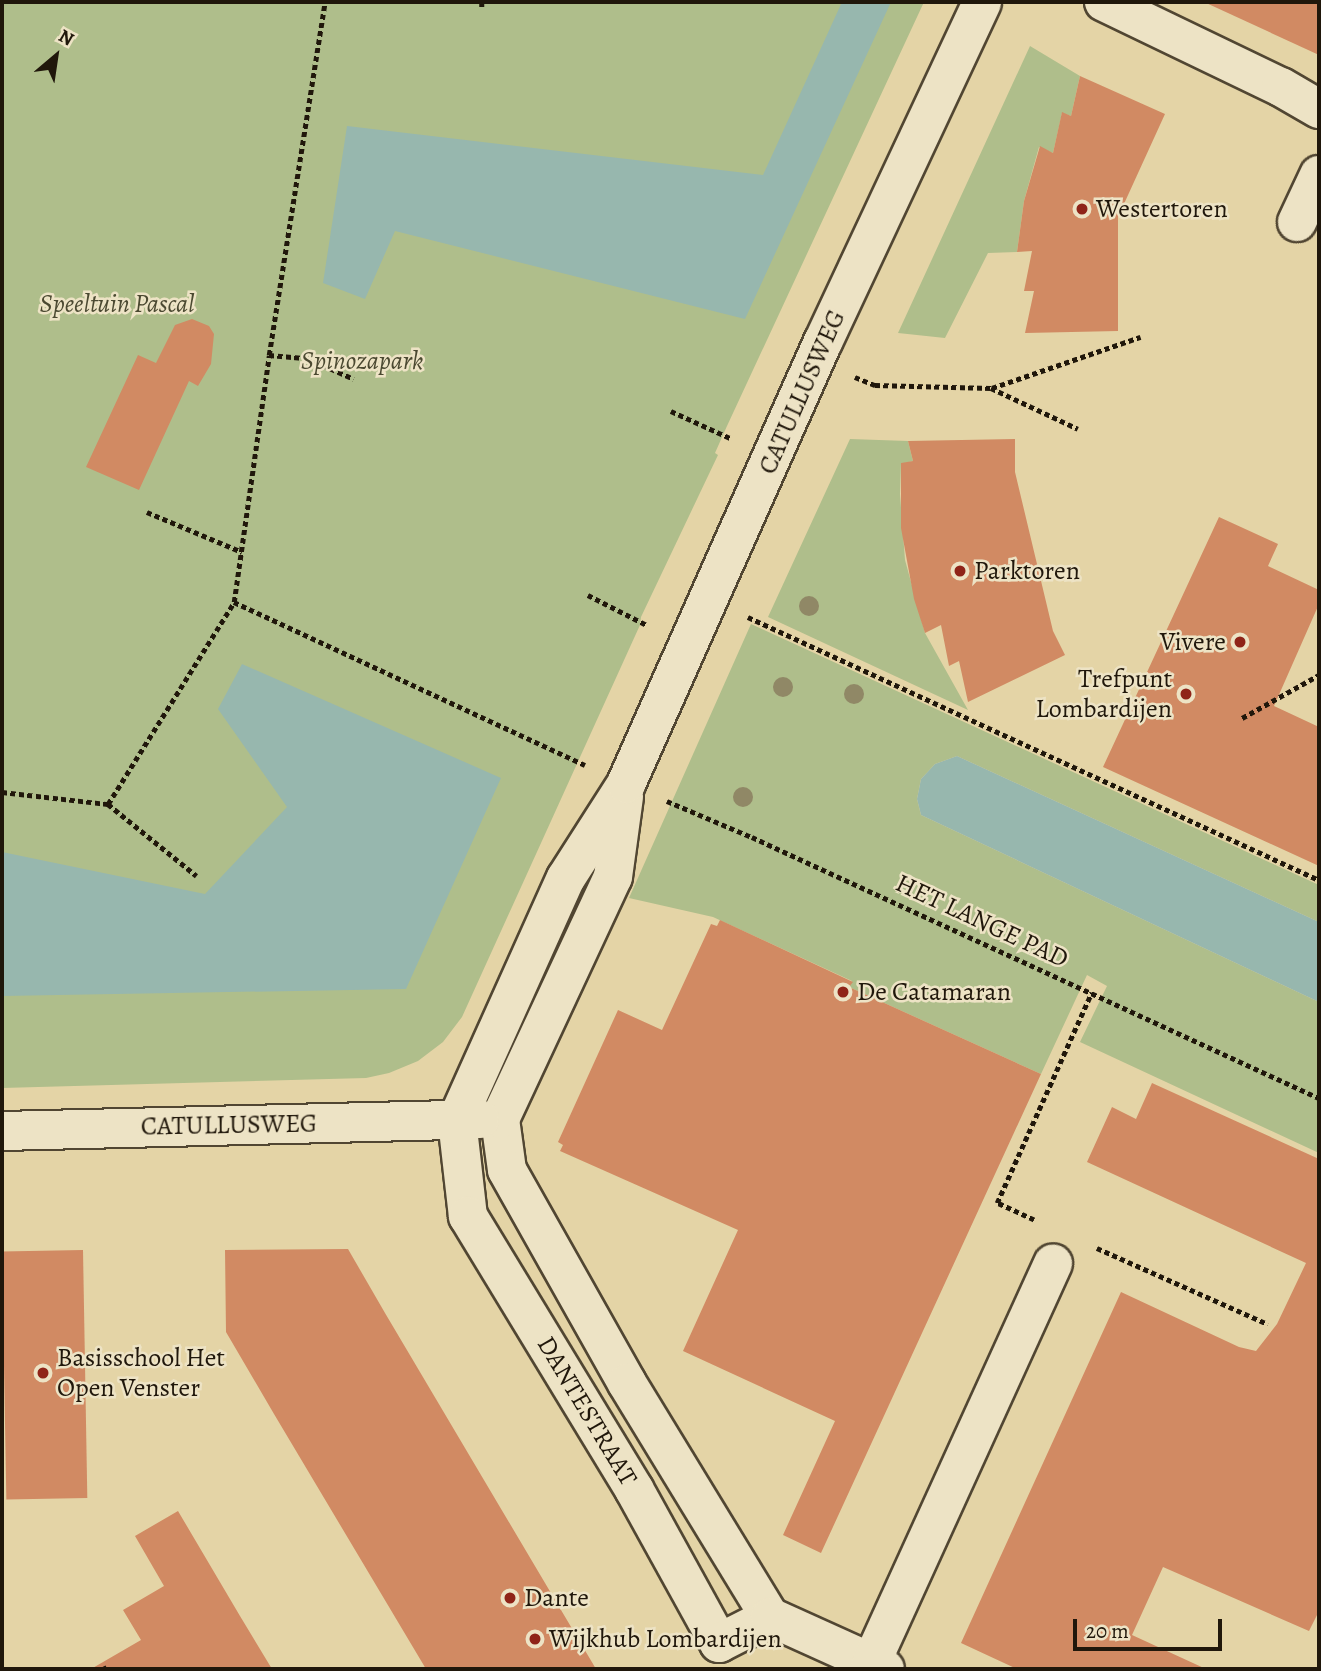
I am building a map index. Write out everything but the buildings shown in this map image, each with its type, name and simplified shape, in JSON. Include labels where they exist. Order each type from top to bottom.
[{"type":"street","name":"CATULLUSWEG","points":[[457,1120],[566,878],[626,784],[816,359],[982,2]]},
{"type":"street","points":[[1104,2],[1319,109]]},
{"type":"street","points":[[1297,222],[1319,175]]},
{"type":"street","name":"CATULLUSWEG","points":[[2,1131],[500,1119],[613,877],[626,784]]},
{"type":"street","name":"DANTESTRAAT","points":[[457,1120],[468,1216],[634,1489],[714,1656],[769,1617],[627,1382],[507,1170],[500,1119]]},
{"type":"street","points":[[769,1617],[878,1666],[1052,1263]]},
{"type":"path","points":[[108,804],[234,602],[269,355],[325,2]]},
{"type":"path","points":[[816,359],[875,385],[991,388],[1140,337]]},
{"type":"path","points":[[269,355],[307,358],[354,379]]},
{"type":"path","points":[[991,388],[1078,429]]},
{"type":"path","points":[[671,411],[772,458]]},
{"type":"path","points":[[147,512],[242,552]]},
{"type":"path","points":[[588,595],[688,646]]},
{"type":"path","points":[[709,599],[1319,880]]},
{"type":"path","name":"HET LANGE PAD","points":[[234,602],[626,784],[752,837],[1319,1098]]},
{"type":"path","points":[[1242,718],[1319,675]]},
{"type":"path","points":[[2,792],[108,804],[197,876]]},
{"type":"path","points":[[1042,1224],[997,1203],[1092,992]]},
{"type":"path","points":[[1090,1245],[1268,1324]]},
{"type":"green space","name":"Spinozapark","points":[[2,2],[924,2],[727,426],[715,453],[718,455],[641,617],[640,625],[462,1017],[443,1042],[418,1061],[389,1073],[366,1078],[2,1088]]},
{"type":"green space","points":[[1030,46],[1080,76],[1071,116],[1062,113],[1053,153],[1039,147],[1024,201],[1017,252],[988,253],[945,338],[898,333]]},
{"type":"green space","points":[[850,439],[908,441],[913,461],[901,464],[900,494],[905,560],[925,633],[968,710],[768,617]]},
{"type":"green space","points":[[751,624],[1319,885],[1319,922],[957,756],[935,764],[921,779],[917,799],[921,815],[1319,1002],[1319,1153],[1080,1042],[1107,986],[1087,975],[1041,1074],[849,987],[852,981],[713,917],[629,898]]},
{"type":"water","points":[[842,2],[891,2],[745,319],[395,231],[365,299],[323,283],[347,126],[763,175]]},
{"type":"water","points":[[242,664],[501,778],[406,989],[2,996],[2,852],[205,894],[287,807],[218,709]]},
{"type":"water","points":[[957,756],[1319,922],[1319,1002],[921,815],[917,799],[921,779],[935,764]]},
{"type":"place","name":"Westertoren","points":[[1082,209]]},
{"type":"place","name":"Parktoren","points":[[960,571]]},
{"type":"place","name":"Vivere","points":[[1240,642]]},
{"type":"place","name":"Trefpunt Lombardijen","points":[[1186,694]]},
{"type":"place","name":"De Catamaran","points":[[843,992]]},
{"type":"place","name":"Basisschool Het Open Venster","points":[[43,1373]]},
{"type":"place","name":"Dante","points":[[510,1598]]},
{"type":"place","name":"Wijkhub Lombardijen","points":[[535,1639]]},
{"type":"park label","name":"Speeltuin Pascal","points":[[117,304]]}]
